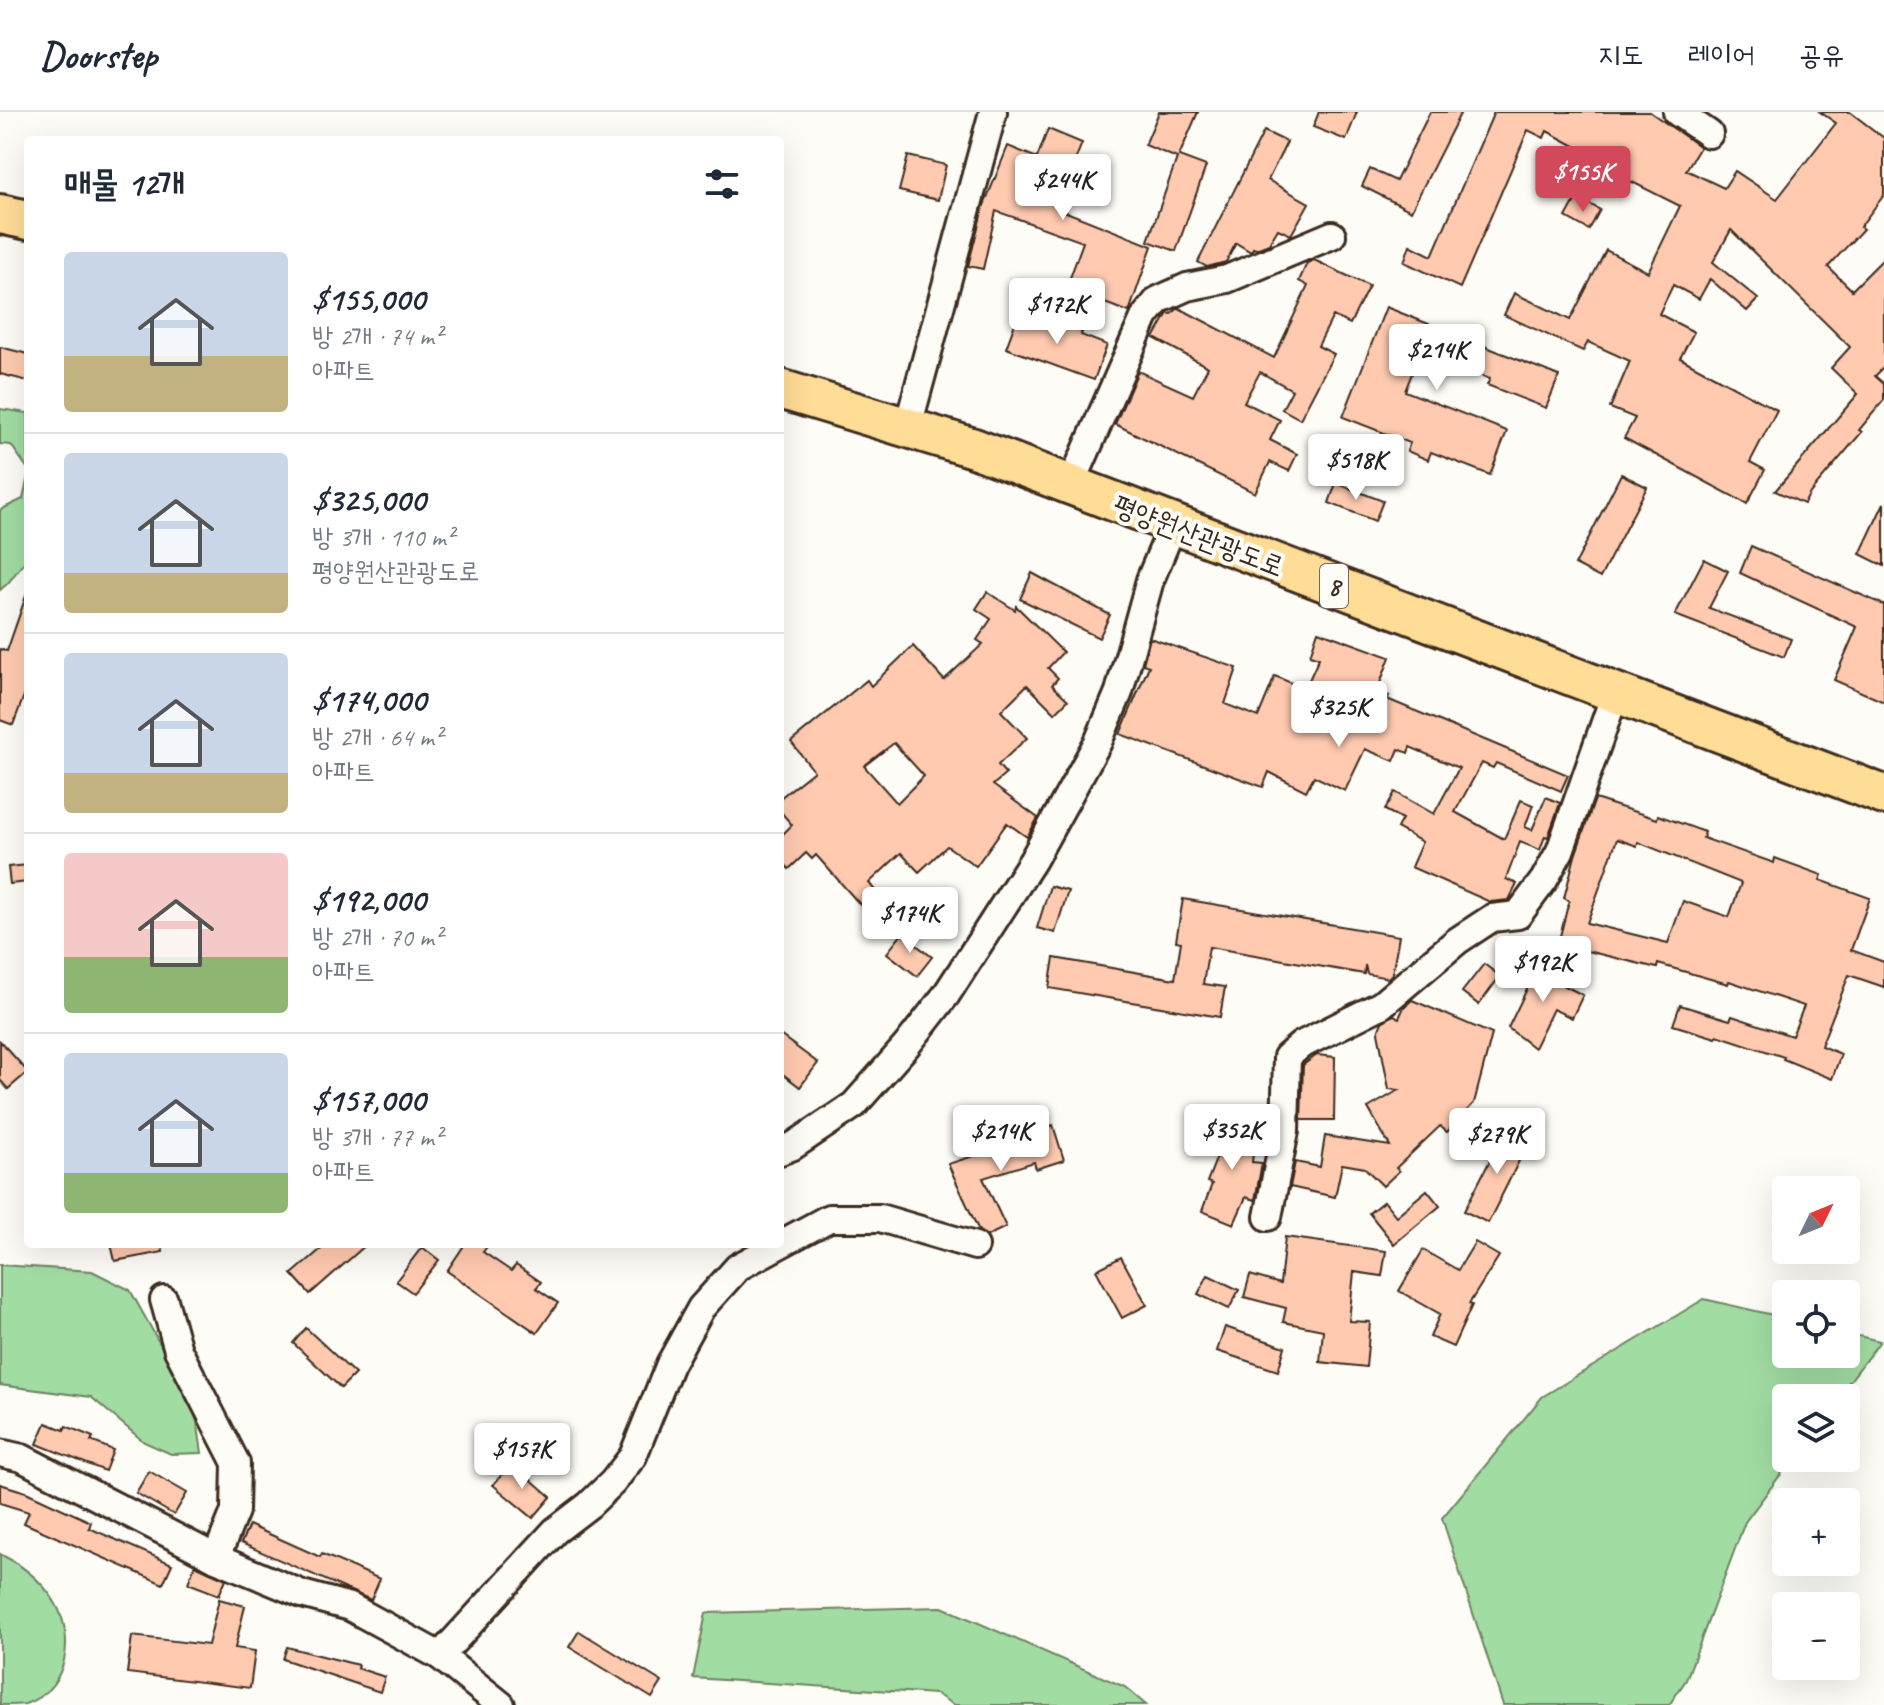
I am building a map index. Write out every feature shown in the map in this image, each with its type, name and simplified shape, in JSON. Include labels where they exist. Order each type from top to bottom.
[{"type":"highway","points":[[0,214],[24,219]]},
{"type":"highway","name":"평양원산관광도로","points":[[784,390],[908,426],[1071,485],[1884,795]]},
{"type":"street","points":[[908,426],[993,112]]},
{"type":"street","points":[[1677,112],[1709,134]]},
{"type":"street","points":[[1071,485],[1145,316],[1158,300],[1187,287],[1227,279],[1332,235]]},
{"type":"street","points":[[784,1149],[854,1105],[907,1045],[946,995],[1033,860],[1098,742],[1119,692],[1150,580],[1173,525]]},
{"type":"street","points":[[1268,1217],[1285,1131],[1287,1057],[1301,1045],[1381,1005],[1457,941],[1492,918],[1518,915],[1544,880],[1560,851],[1615,694]]},
{"type":"street","points":[[784,1242],[829,1218],[880,1218],[975,1246]]},
{"type":"street","points":[[440,1656],[555,1531],[613,1482],[633,1456],[670,1364],[701,1308],[738,1267],[773,1248]]},
{"type":"street","points":[[164,1300],[178,1350],[236,1463],[235,1511],[216,1558]]},
{"type":"street","points":[[0,1453],[22,1458],[216,1558],[302,1594],[350,1607],[440,1656],[501,1705]]},
{"type":"green space","points":[[0,409],[24,412],[24,463],[11,445],[0,444]]},
{"type":"green space","points":[[24,494],[24,562],[0,590],[0,510],[23,499]]},
{"type":"green space","points":[[0,1265],[92,1271],[130,1290],[190,1398],[202,1453],[171,1454],[144,1442],[91,1397],[0,1385]]},
{"type":"green space","points":[[1704,1299],[1772,1315],[1772,1368],[1860,1368],[1848,1384],[1772,1384],[1772,1472],[1782,1472],[1745,1522],[1686,1680],[1669,1705],[1503,1705],[1442,1518],[1542,1397]]},
{"type":"green space","points":[[1860,1336],[1880,1341],[1860,1368]]},
{"type":"green space","points":[[0,1554],[18,1564],[41,1584],[59,1610],[66,1638],[63,1665],[57,1678],[39,1697],[25,1704],[0,1705]]},
{"type":"green space","points":[[942,1607],[1125,1687],[1146,1705],[954,1705],[936,1694],[693,1678],[706,1613]]},
{"type":"building","points":[[1159,112],[1198,112],[1179,156],[1206,166],[1176,251],[1148,241],[1177,158],[1145,145]]},
{"type":"building","points":[[1319,112],[1357,112],[1346,140],[1313,127]]},
{"type":"building","points":[[1430,112],[1461,112],[1411,211],[1362,186],[1370,169],[1396,181]]},
{"type":"building","points":[[1494,112],[1650,112],[1700,147],[1686,170],[1724,188],[1735,171],[1777,199],[1836,123],[1820,112],[1850,112],[1884,138],[1884,195],[1860,227],[1863,229],[1828,267],[1852,290],[1884,258],[1884,367],[1875,376],[1884,384],[1884,400],[1804,504],[1775,491],[1858,394],[1831,368],[1850,347],[1731,230],[1713,262],[1758,299],[1747,311],[1710,279],[1699,299],[1673,285],[1659,314],[1694,332],[1680,358],[1777,410],[1750,462],[1765,470],[1747,504],[1624,438],[1635,418],[1610,408],[1630,361],[1588,342],[1583,351],[1504,315],[1514,293],[1570,320],[1606,250],[1648,272],[1680,206],[1616,174],[1619,170],[1547,131],[1544,138],[1528,130],[1460,288],[1404,262],[1410,245],[1432,256]]},
{"type":"building","points":[[1048,129],[1082,143],[1056,208],[1152,246],[1129,312],[1066,289],[1083,242],[996,211],[983,269],[968,266],[983,208],[1008,146],[1037,158]]},
{"type":"building","points":[[1264,131],[1287,142],[1268,180],[1309,203],[1291,235],[1278,229],[1269,244],[1253,248],[1251,252],[1236,243],[1226,262],[1207,267],[1198,262]]},
{"type":"building","points":[[908,156],[946,165],[938,200],[899,191]]},
{"type":"building","points":[[1577,197],[1600,210],[1589,230],[1566,217]]},
{"type":"building","points":[[1314,260],[1369,286],[1350,324],[1333,316],[1318,346],[1334,354],[1300,419],[1282,409],[1292,390],[1260,372],[1244,402],[1280,420],[1270,440],[1297,454],[1289,471],[1270,462],[1255,493],[1115,424],[1138,371],[1193,396],[1208,367],[1154,338],[1168,313],[1179,308],[1274,358],[1308,286],[1299,281],[1307,263]]},
{"type":"building","points":[[1386,307],[1559,376],[1546,408],[1487,385],[1490,379],[1421,351],[1405,391],[1507,431],[1490,475],[1431,452],[1428,460],[1407,451],[1410,443],[1343,417]]},
{"type":"building","points":[[1019,313],[1044,322],[1046,318],[1107,345],[1094,380],[1006,348]]},
{"type":"building","points":[[0,347],[24,353],[24,380],[0,374]]},
{"type":"building","points":[[1621,474],[1647,487],[1600,578],[1575,565]]},
{"type":"building","points":[[1336,483],[1383,501],[1375,521],[1329,503]]},
{"type":"building","points":[[1884,503],[1884,566],[1860,554]]},
{"type":"building","points":[[1751,546],[1884,605],[1884,702],[1834,680],[1857,627],[1740,573]]},
{"type":"building","points":[[1704,559],[1728,571],[1709,608],[1791,639],[1784,657],[1675,615]]},
{"type":"building","points":[[1032,573],[1110,615],[1099,638],[1020,599]]},
{"type":"building","points":[[987,592],[1015,610],[1016,606],[1063,652],[1048,668],[1058,678],[1052,685],[1068,700],[1055,713],[1027,685],[1001,711],[1027,738],[998,765],[1006,774],[993,785],[1038,818],[1027,837],[1007,823],[976,866],[947,846],[919,872],[901,853],[869,883],[879,895],[864,909],[816,855],[812,859],[806,853],[789,869],[784,863],[784,833],[792,825],[784,816],[784,795],[814,771],[791,742],[867,680],[871,686],[913,646],[944,680],[983,644],[977,640],[991,619],[976,609]],"holes":[[[894,743],[924,776],[897,803],[864,766]]]},
{"type":"building","points":[[24,602],[24,696],[13,725],[0,720],[0,649],[7,651]]},
{"type":"building","points":[[1318,631],[1390,657],[1377,691],[1389,696],[1387,699],[1568,775],[1561,791],[1496,763],[1493,768],[1482,763],[1455,812],[1504,839],[1521,800],[1533,805],[1525,827],[1532,830],[1546,797],[1560,803],[1540,850],[1520,842],[1506,879],[1517,884],[1509,900],[1490,902],[1411,867],[1422,842],[1397,828],[1402,819],[1385,810],[1395,792],[1434,814],[1459,768],[1410,747],[1408,753],[1399,749],[1394,761],[1365,749],[1345,791],[1314,776],[1306,791],[1269,772],[1263,787],[1120,734],[1149,666],[1143,664],[1150,638],[1237,668],[1225,704],[1258,717],[1275,676],[1305,689],[1319,658],[1310,655]]},
{"type":"building","points":[[1595,799],[1657,819],[1658,815],[1705,832],[1703,838],[1774,863],[1775,858],[1822,875],[1820,880],[1870,898],[1851,950],[1884,962],[1884,987],[1849,975],[1821,1046],[1841,1054],[1832,1079],[1784,1057],[1717,1035],[1716,1038],[1673,1025],[1680,1005],[1730,1020],[1732,1016],[1792,1036],[1804,1006],[1729,981],[1728,984],[1658,964],[1657,968],[1558,944],[1569,901],[1564,898]],"holes":[[[1617,839],[1637,846],[1638,842],[1741,883],[1729,917],[1683,901],[1668,943],[1587,923]]]},
{"type":"building","points":[[24,865],[24,882],[10,884],[8,867]]},
{"type":"building","points":[[1050,886],[1068,891],[1055,933],[1037,928]]},
{"type":"building","points":[[1183,899],[1399,936],[1392,974],[1388,978],[1367,974],[1365,965],[1364,974],[1209,947],[1203,984],[1225,987],[1220,1017],[1049,988],[1054,958],[1175,979],[1181,942],[1176,941]]},
{"type":"building","points":[[902,934],[932,957],[917,976],[887,953]]},
{"type":"building","points":[[1540,962],[1555,969],[1552,975],[1567,983],[1565,986],[1583,995],[1572,1018],[1553,1009],[1534,1048],[1508,1028]]},
{"type":"building","points":[[1484,964],[1500,976],[1479,1005],[1462,992]]},
{"type":"building","points":[[1412,1000],[1492,1034],[1474,1103],[1447,1132],[1440,1126],[1396,1168],[1399,1171],[1383,1186],[1365,1168],[1342,1164],[1335,1197],[1290,1187],[1295,1162],[1320,1167],[1325,1136],[1390,1146],[1368,1108],[1399,1090],[1389,1089],[1378,1032],[1382,1022],[1394,1015],[1399,1018]]},
{"type":"building","points":[[784,1038],[818,1063],[800,1087],[784,1075]]},
{"type":"building","points":[[0,1041],[24,1068],[24,1075],[8,1089],[0,1080]]},
{"type":"building","points":[[1317,1055],[1335,1057],[1334,1120],[1301,1120],[1303,1065]]},
{"type":"building","points":[[1053,1125],[1064,1160],[1036,1169],[1034,1162],[983,1178],[1006,1227],[987,1236],[979,1231],[948,1164],[1027,1139],[1025,1134]]},
{"type":"building","points":[[1211,1125],[1256,1130],[1252,1162],[1262,1163],[1255,1200],[1246,1197],[1234,1224],[1202,1211],[1212,1184],[1207,1182],[1218,1154],[1208,1153]]},
{"type":"building","points":[[1506,1129],[1529,1141],[1488,1223],[1464,1211]]},
{"type":"building","points":[[1427,1190],[1440,1206],[1394,1244],[1369,1213],[1384,1201],[1396,1216]]},
{"type":"building","points":[[1285,1237],[1386,1251],[1382,1276],[1354,1272],[1349,1321],[1370,1322],[1366,1367],[1320,1362],[1323,1330],[1283,1322],[1286,1308],[1244,1297],[1250,1275],[1280,1284]]},
{"type":"building","points":[[1475,1242],[1499,1256],[1469,1304],[1472,1305],[1453,1347],[1430,1337],[1440,1314],[1399,1291],[1423,1250],[1458,1270]]},
{"type":"building","points":[[112,1248],[162,1248],[163,1252],[115,1261]]},
{"type":"building","points":[[322,1248],[362,1248],[310,1294],[292,1274]]},
{"type":"building","points":[[421,1248],[439,1260],[413,1293],[396,1281]]},
{"type":"building","points":[[462,1248],[486,1248],[483,1252],[511,1271],[516,1265],[541,1282],[536,1288],[558,1303],[537,1333],[447,1271]]},
{"type":"building","points":[[1121,1257],[1147,1305],[1122,1318],[1096,1270]]},
{"type":"building","points":[[1208,1275],[1239,1290],[1229,1309],[1198,1294]]},
{"type":"building","points":[[1225,1327],[1285,1347],[1278,1371],[1217,1351]]},
{"type":"building","points":[[306,1328],[355,1374],[341,1388],[293,1343]]},
{"type":"building","points":[[46,1423],[64,1430],[66,1426],[93,1437],[91,1441],[113,1450],[105,1471],[37,1444]]},
{"type":"building","points":[[512,1463],[551,1497],[533,1518],[493,1485]]},
{"type":"building","points":[[149,1471],[187,1493],[174,1515],[136,1493]]},
{"type":"building","points":[[0,1484],[26,1492],[91,1522],[89,1528],[172,1564],[163,1584],[24,1523],[29,1512],[0,1503]]},
{"type":"building","points":[[249,1525],[320,1557],[322,1554],[380,1579],[371,1600],[241,1543]]},
{"type":"building","points":[[195,1565],[226,1579],[219,1595],[188,1583]]},
{"type":"building","points":[[219,1599],[245,1606],[235,1648],[255,1651],[250,1688],[127,1673],[132,1636],[208,1645]]},
{"type":"building","points":[[579,1631],[662,1682],[652,1698],[569,1647]]},
{"type":"building","points":[[287,1647],[358,1665],[357,1668],[385,1677],[380,1692],[283,1659]]}]
